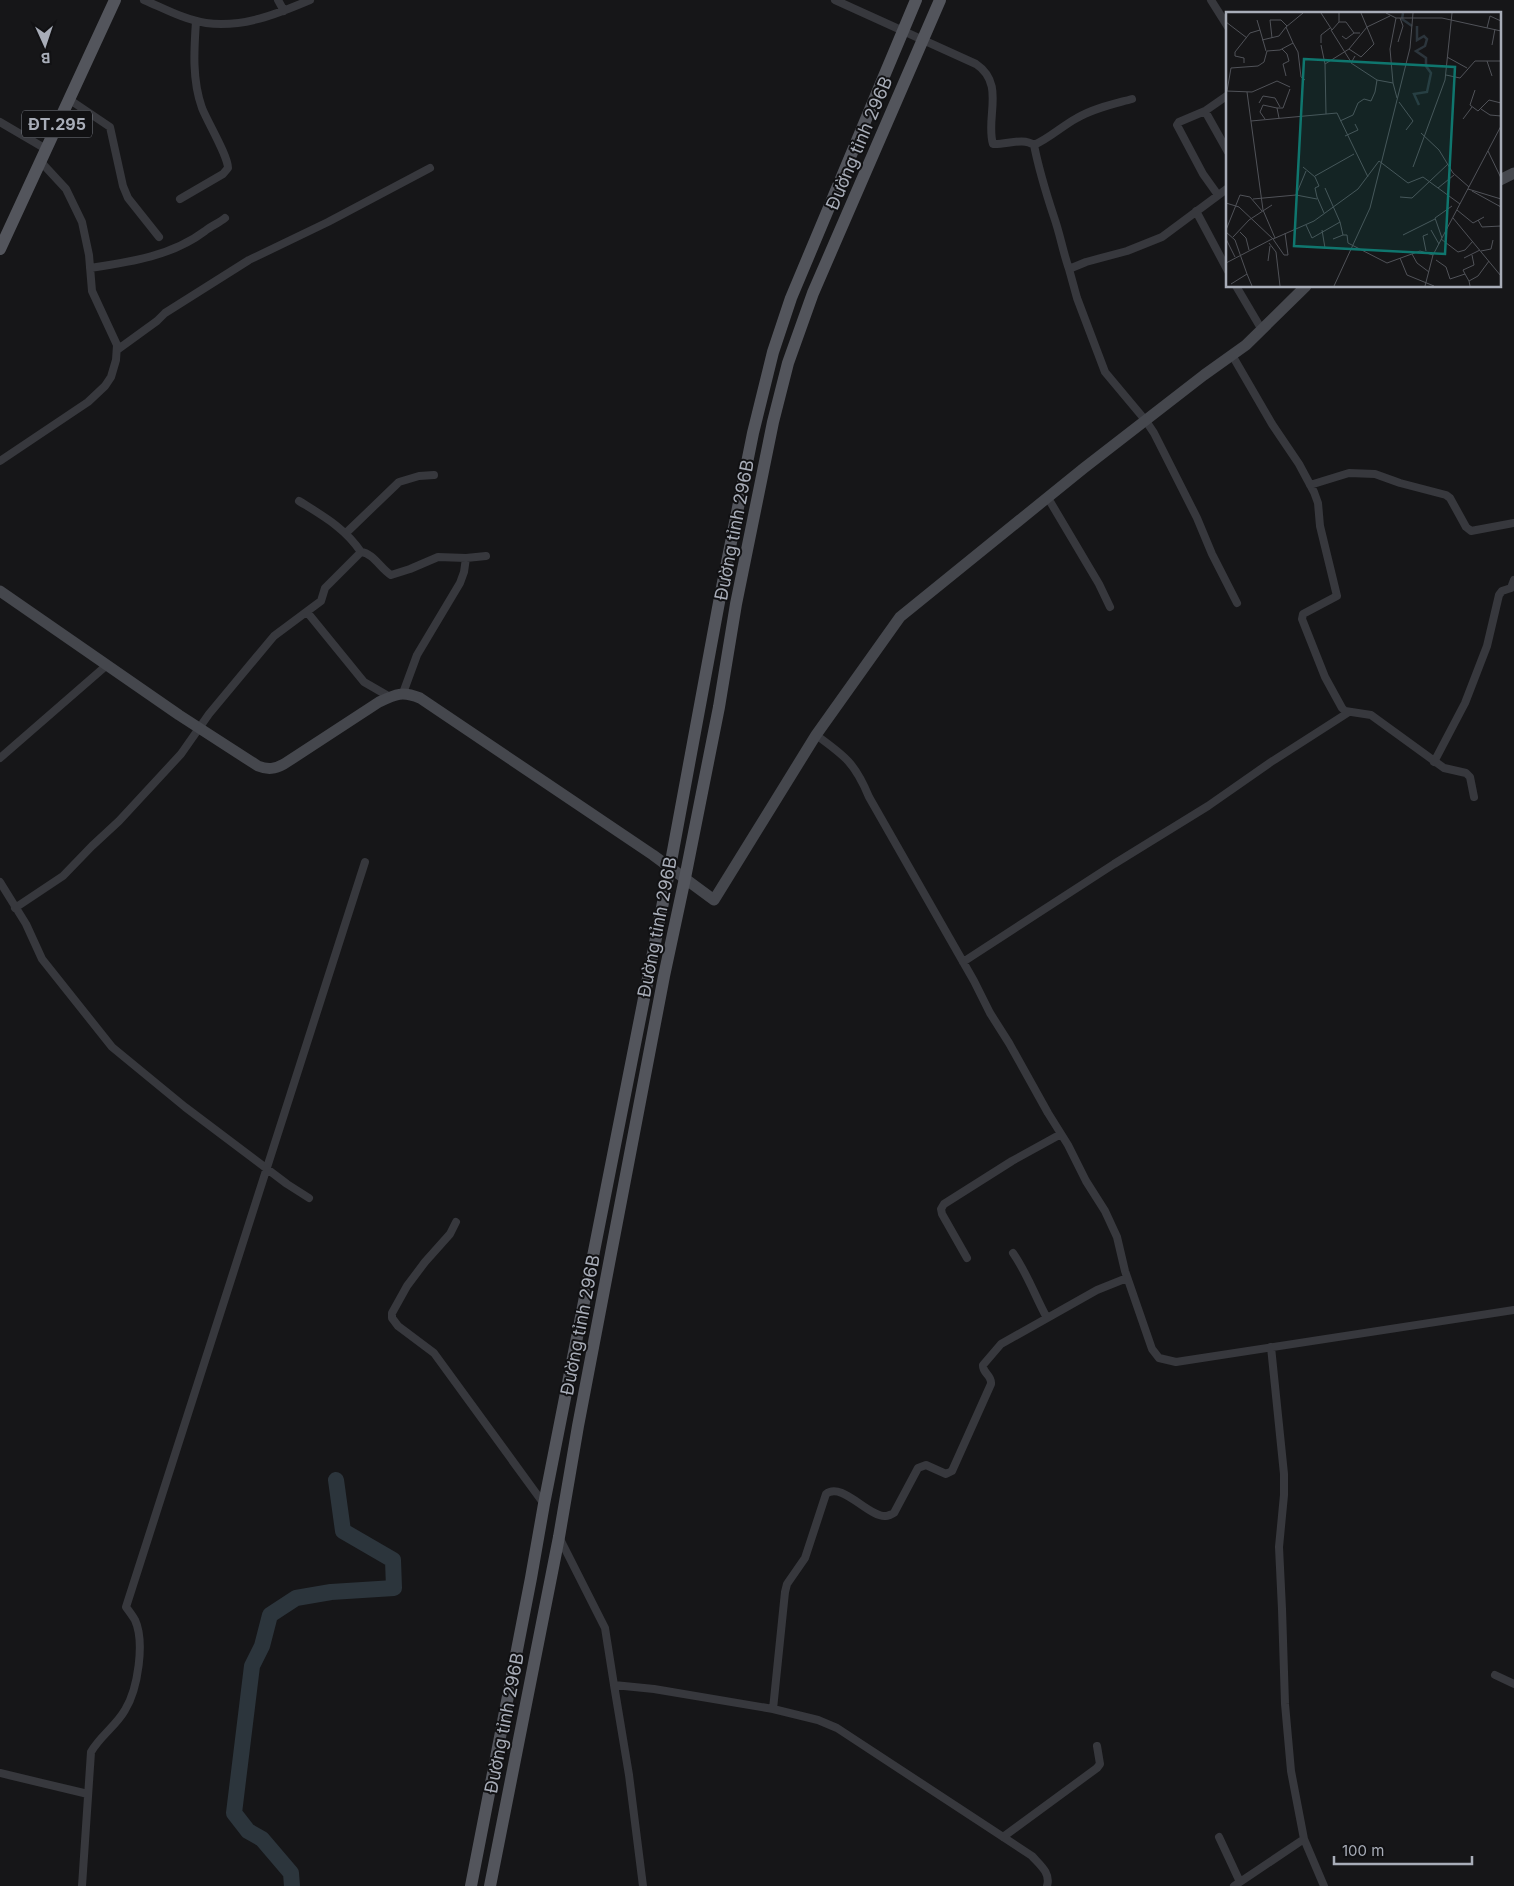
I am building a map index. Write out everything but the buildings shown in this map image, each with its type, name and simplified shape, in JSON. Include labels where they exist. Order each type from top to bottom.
[{"type":"main road","name":"ĐT.295","points":[[0,249],[115,0]]},
{"type":"main road","name":"Đường tỉnh 296B","points":[[471,1886],[753,433],[773,352],[791,298],[916,0]]},
{"type":"main road","name":"Đường tỉnh 296B","points":[[490,1886],[559,1537],[578,1426],[664,976],[719,707],[736,604],[773,422],[788,363],[824,268],[940,0]]},
{"type":"street","points":[[144,0],[196,21],[227,24],[252,21],[310,0]]},
{"type":"street","points":[[278,0],[284,11]]},
{"type":"street","points":[[836,0],[984,69],[994,100],[993,144],[1022,142],[1034,145],[1048,138],[1077,117],[1097,108],[1132,99]]},
{"type":"street","points":[[1211,0],[1226,24]]},
{"type":"street","points":[[180,199],[223,174],[228,168],[228,161],[202,108],[194,83],[196,21]]},
{"type":"street","points":[[1218,195],[1203,174],[1176,125],[1205,111],[1226,96]]},
{"type":"street","points":[[70,100],[110,127],[123,186],[128,198],[158,237]]},
{"type":"street","points":[[1205,111],[1226,148]]},
{"type":"street","points":[[0,122],[46,149]]},
{"type":"street","points":[[1034,145],[1061,247],[1077,298],[1105,372],[1146,421],[1167,458],[1237,603]]},
{"type":"street","points":[[0,462],[88,402],[106,386],[111,377],[117,350],[117,345],[92,291],[82,222],[66,188],[41,162]]},
{"type":"street","points":[[117,350],[165,313],[249,260],[328,222],[430,168]]},
{"type":"street","points":[[1502,179],[1514,173]]},
{"type":"street","points":[[1069,269],[1086,262],[1127,251],[1162,237],[1226,189]]},
{"type":"street","points":[[1196,211],[1226,267]]},
{"type":"street","points":[[90,268],[132,262],[150,257],[195,238],[225,218]]},
{"type":"street","points":[[1237,288],[1262,330]]},
{"type":"street","points":[[0,591],[200,728],[265,769],[276,768],[336,732],[390,696],[403,693],[420,698],[670,867],[714,900],[816,735],[900,617],[1204,375],[1246,345],[1304,288]]},
{"type":"street","points":[[1232,355],[1259,403],[1300,464],[1318,503],[1320,526],[1337,596],[1303,614],[1302,619],[1325,677],[1342,708],[1349,712],[1371,716],[1434,762],[1444,768],[1466,773],[1470,777],[1474,797]]},
{"type":"street","points":[[1310,485],[1349,473],[1375,474],[1450,498],[1466,527],[1472,531],[1514,523]]},
{"type":"street","points":[[346,533],[399,482],[419,476],[434,475]]},
{"type":"street","points":[[1048,498],[1110,606]]},
{"type":"street","points":[[299,501],[346,533],[352,538],[361,552],[367,553],[384,571],[391,575],[438,557],[466,558],[486,556]]},
{"type":"street","points":[[16,908],[63,876],[140,798],[181,754],[240,674],[274,636],[321,601],[324,588],[361,552]]},
{"type":"street","points":[[403,693],[417,655],[460,583],[466,558]]},
{"type":"street","points":[[1434,762],[1465,703],[1486,646],[1500,595],[1502,591],[1511,588],[1514,580]]},
{"type":"street","points":[[307,612],[364,682],[390,696]]},
{"type":"street","points":[[0,758],[107,665]]},
{"type":"street","points":[[963,962],[1114,864],[1208,806],[1271,762],[1349,712]]},
{"type":"street","points":[[816,735],[854,766],[869,797],[990,1013],[1114,1229],[1127,1278],[1152,1349],[1159,1358],[1176,1362],[1514,1310]]},
{"type":"street","points":[[82,1886],[91,1752],[126,1709],[140,1658],[138,1632],[134,1619],[126,1607],[365,862]]},
{"type":"street","points":[[0,882],[26,924],[42,959],[112,1047],[185,1107],[309,1198]]},
{"type":"street","points":[[967,1258],[942,1214],[941,1209],[944,1204],[1012,1161],[1061,1134]]},
{"type":"street","points":[[456,1222],[450,1234],[407,1286],[392,1313],[392,1318],[398,1326],[434,1353],[544,1504]]},
{"type":"street","points":[[1013,1253],[1029,1278],[1037,1300],[1047,1318]]},
{"type":"street","points":[[773,1709],[787,1584],[805,1558],[826,1494],[830,1490],[834,1490],[878,1515],[887,1516],[894,1513],[918,1468],[926,1465],[946,1474],[952,1471],[991,1384],[990,1377],[984,1371],[983,1365],[1000,1344],[1097,1290],[1127,1278]]},
{"type":"street","points":[[1271,1347],[1284,1474],[1284,1495],[1278,1547],[1290,1771],[1304,1840],[1324,1886]]},
{"type":"street","points":[[559,1537],[605,1628],[629,1775],[643,1886]]},
{"type":"street","points":[[1496,1675],[1514,1684]]},
{"type":"street","points":[[614,1685],[654,1689],[773,1709],[818,1720],[837,1728],[1032,1856],[1056,1886]]},
{"type":"street","points":[[1003,1836],[1096,1768],[1100,1764],[1097,1746]]},
{"type":"street","points":[[0,1773],[88,1794]]},
{"type":"street","points":[[1219,1836],[1237,1884],[1304,1840]]},
{"type":"street","points":[[1047,1886],[1048,1877]]},
{"type":"waterway","points":[[292,1886],[291,1873],[262,1839],[248,1831],[234,1813],[252,1666],[262,1646],[270,1615],[296,1598],[331,1592],[394,1588],[393,1560],[343,1531],[336,1480]]}]
